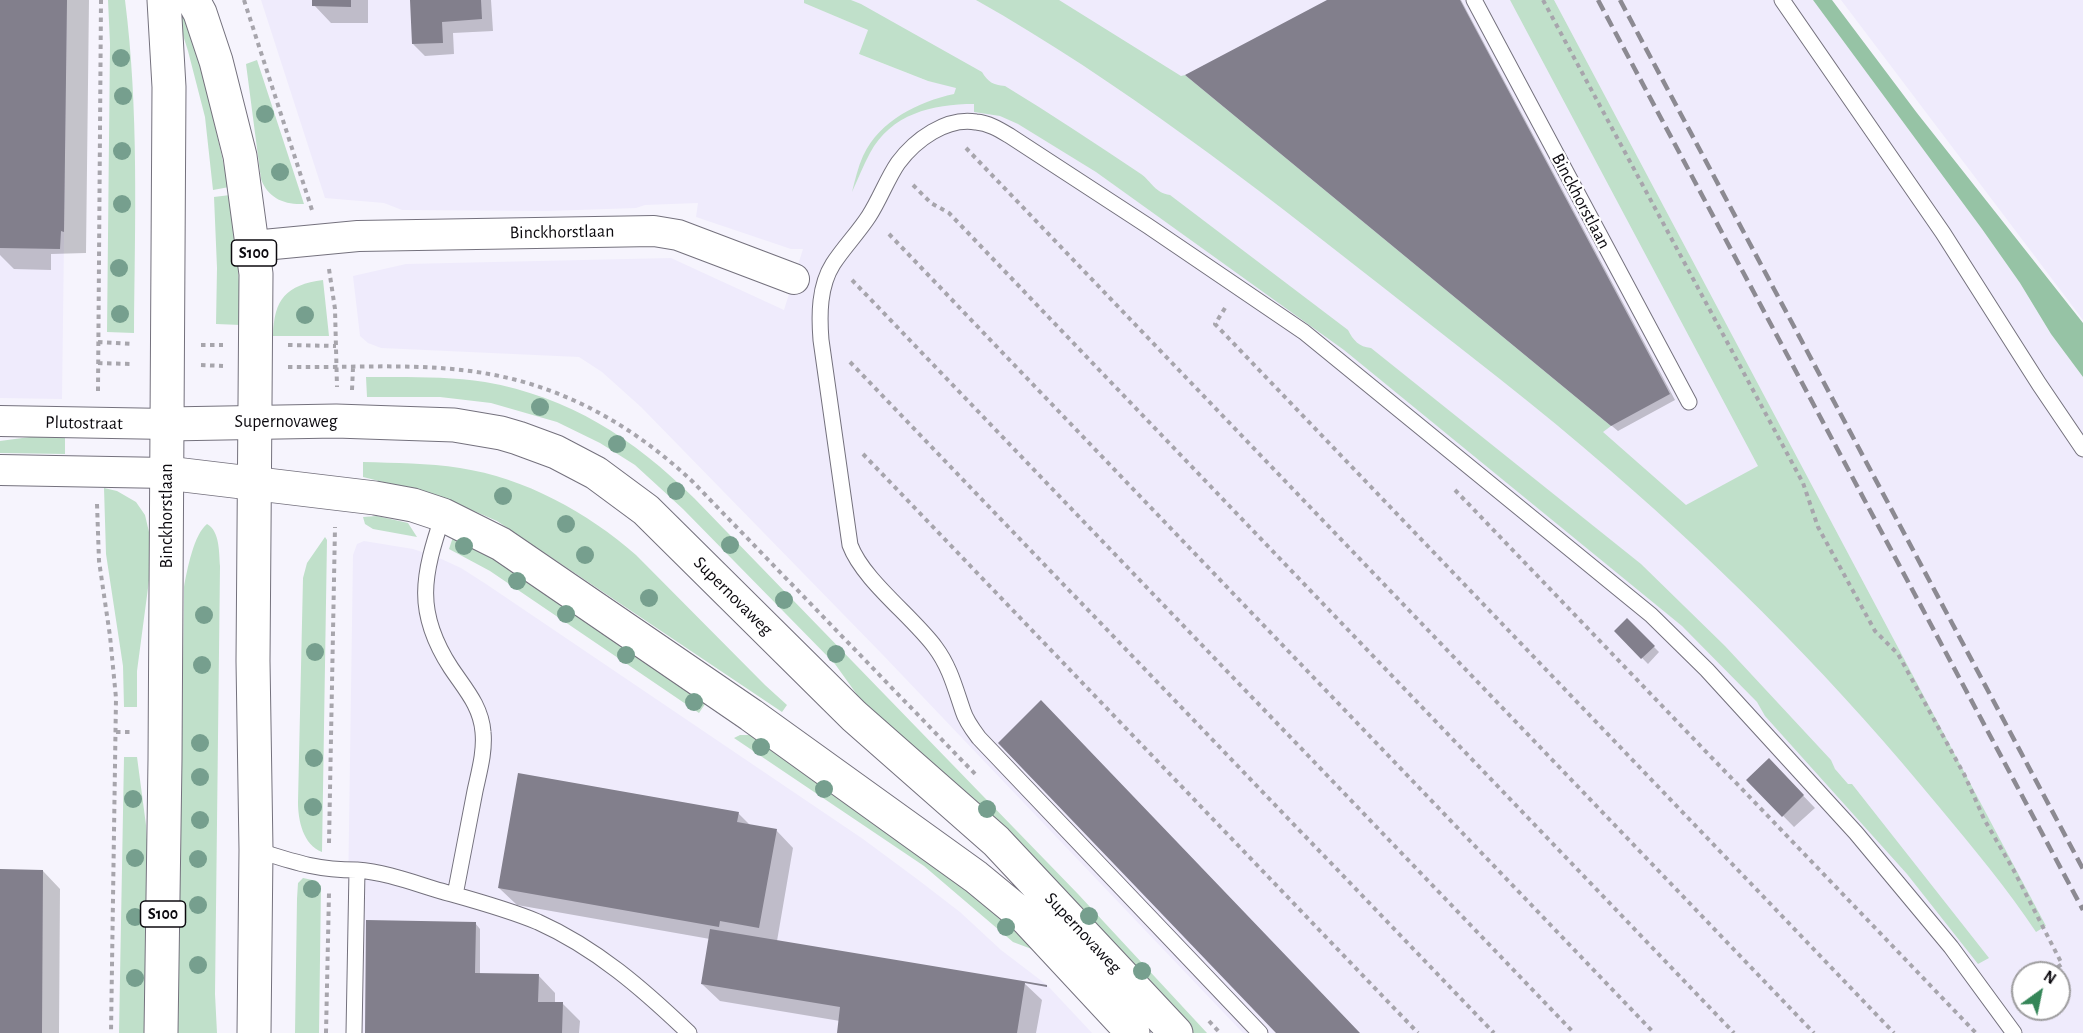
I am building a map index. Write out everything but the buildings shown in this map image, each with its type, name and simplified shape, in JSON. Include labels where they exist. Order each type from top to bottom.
[{"type":"main road","name":"Binckhorstlaan","points":[[162,1033],[169,87],[164,0]]},
{"type":"main road","name":"S100","points":[[193,0],[207,33],[230,112],[240,156],[256,274],[253,661],[256,850],[254,1033]]},
{"type":"main road","name":"Supernovaweg","points":[[168,424],[256,421],[436,424],[501,433],[556,452],[586,467],[619,488],[663,526],[854,716],[996,841],[1176,1033]]},
{"type":"main road","name":"Supernovaweg","points":[[167,473],[375,498],[413,505],[443,515],[493,538],[751,715],[976,877],[1032,925],[1133,1033]]},
{"type":"street","name":"Binckhorstlaan","points":[[253,246],[358,236],[654,231],[678,235],[808,285]]},
{"type":"street","name":"Plutostraat","points":[[0,421],[168,424]]},
{"type":"street","points":[[0,470],[167,473]]},
{"type":"lane","name":"Binckhorstlaan","points":[[1474,0],[1689,402]]},
{"type":"lane","points":[[1782,0],[1943,233],[2039,384],[2083,448]]},
{"type":"lane","points":[[1260,1033],[979,738],[963,711],[954,682],[943,658],[926,635],[865,571],[854,554],[847,533],[820,331],[808,285],[828,273],[866,221],[896,166],[913,145],[946,126],[967,121],[1003,132],[1271,308],[1351,369],[1651,615],[1765,731],[1856,833],[1951,947],[2014,1033]]},
{"type":"lane","points":[[443,515],[427,570],[426,610],[436,641],[450,667],[477,706],[483,732],[482,757],[455,895]]},
{"type":"lane","points":[[256,850],[309,867],[371,871],[536,921],[591,951],[631,980],[689,1033]]},
{"type":"lane","points":[[354,1033],[357,870]]},
{"type":"path","points":[[98,394],[101,0]]},
{"type":"path","points":[[244,0],[321,238],[332,288],[337,368],[336,394]]},
{"type":"path","points":[[1543,0],[1803,483],[1815,520],[1824,537],[1875,631],[1898,654],[1965,776],[1984,819],[2013,869],[2060,961]]},
{"type":"path","points":[[240,15],[248,13]]},
{"type":"path","points":[[946,126],[1814,1033]]},
{"type":"path","points":[[896,166],[931,203],[949,213],[1734,1033]]},
{"type":"path","points":[[889,234],[1654,1033]]},
{"type":"path","points":[[835,262],[1574,1033]]},
{"type":"path","points":[[1238,287],[1215,324],[1894,1033]]},
{"type":"path","points":[[820,331],[1494,1033]]},
{"type":"path","points":[[98,342],[168,345],[336,346]]},
{"type":"path","points":[[98,363],[131,364]]},
{"type":"path","points":[[288,367],[337,368]]},
{"type":"path","points":[[832,421],[1418,1033]]},
{"type":"path","points":[[1454,489],[1976,1033]]},
{"type":"path","points":[[97,498],[99,561],[115,680],[111,1033]]},
{"type":"path","points":[[326,1033],[334,544]]},
{"type":"path","points":[[116,732],[135,732]]},
{"type":"shaded area","points":[[0,0],[67,0],[62,399],[0,398]]},
{"type":"shaded area","points":[[108,0],[125,0],[129,41],[135,166],[134,333],[107,332],[110,44]]},
{"type":"shaded area","points":[[172,0],[179,0],[202,70],[229,187],[213,190],[205,117]]},
{"type":"shaded area","points":[[261,0],[804,0],[805,3],[868,30],[859,54],[928,81],[957,87],[953,99],[987,105],[989,100],[976,77],[909,42],[872,17],[874,12],[851,0],[1813,0],[1982,229],[2020,283],[2051,334],[2083,377],[2083,1033],[1243,1033],[882,654],[641,407],[602,372],[579,357],[381,348],[368,343],[360,336],[353,276],[406,264],[671,258],[784,310],[803,249],[791,249],[696,217],[698,203],[548,211],[402,210],[384,203],[325,198]]},
{"type":"shaded area","points":[[804,0],[851,0],[861,4],[982,72],[991,82],[1005,86],[1141,174],[1157,190],[1170,195],[1348,330],[1357,342],[1371,348],[1641,564],[1725,646],[1831,760],[1835,769],[1848,784],[1852,784],[1989,958],[1978,964],[1907,874],[1765,716],[1757,702],[1682,626],[1344,350],[1096,172],[1018,124],[1000,116],[974,112],[974,104],[943,106],[914,114],[889,129],[870,153],[852,192],[863,156],[879,132],[901,114],[940,97],[954,94],[956,88],[928,81],[859,54],[868,30],[804,3]]},
{"type":"shaded area","points":[[976,0],[1059,0],[1181,76],[1185,75],[1611,426],[1603,432],[1686,505],[1758,466],[1510,0],[1554,0],[2046,926],[2036,932],[2002,884],[1940,808],[1824,675],[1699,550],[1611,471],[1499,378],[1236,173],[1082,65]]},
{"type":"shaded area","points":[[1813,0],[1832,0],[1917,113],[2083,323],[2083,377],[2051,334],[2020,283],[1982,229]]},
{"type":"shaded area","points":[[1841,0],[2083,0],[2083,320]]},
{"type":"shaded area","points":[[257,60],[304,204],[283,202],[272,196],[261,179],[246,64]]},
{"type":"shaded area","points":[[230,195],[238,263],[241,325],[216,324],[217,268],[214,197]]},
{"type":"shaded area","points":[[323,280],[329,336],[273,336],[276,312],[284,296],[300,286]]},
{"type":"shaded area","points":[[366,377],[455,379],[485,382],[516,389],[572,409],[598,423],[648,457],[694,498],[1078,894],[1207,1033],[1188,1033],[868,710],[835,664],[683,509],[635,465],[600,443],[557,422],[491,403],[440,397],[367,397]]},
{"type":"shaded area","points":[[65,434],[65,454],[0,453],[0,441]]},
{"type":"shaded area","points":[[363,462],[436,465],[484,473],[531,489],[576,511],[636,555],[787,705],[782,712],[497,521],[439,496],[363,477]]},
{"type":"shaded area","points":[[104,488],[117,491],[136,502],[145,515],[149,532],[150,573],[137,671],[137,707],[124,707],[123,666],[106,554]]},
{"type":"shaded area","points":[[377,516],[408,523],[417,537],[373,529],[365,524],[363,517]]},
{"type":"shaded area","points":[[207,524],[217,537],[220,566],[215,994],[217,1033],[178,1033],[184,587],[195,544]]},
{"type":"shaded area","points":[[325,537],[327,540],[322,852],[310,844],[306,838],[299,816],[298,802],[303,578],[307,563]]},
{"type":"shaded area","points":[[453,537],[472,543],[707,701],[699,713],[490,571],[449,549]]},
{"type":"shaded area","points":[[364,541],[413,549],[437,557],[461,568],[486,584],[863,839],[917,879],[960,912],[1001,950],[1047,985],[1092,1033],[346,1033],[353,555],[357,544]]},
{"type":"shaded area","points":[[740,735],[752,735],[969,883],[1037,951],[1013,942],[924,866],[734,738]]},
{"type":"shaded area","points":[[124,757],[137,757],[146,825],[148,857],[145,1033],[119,1033]]},
{"type":"shaded area","points":[[303,878],[317,881],[321,886],[319,1033],[295,1033],[297,899],[298,883]]},
{"type":"railway","points":[[1598,0],[2083,910]]},
{"type":"railway","points":[[1620,0],[2083,869]]}]
